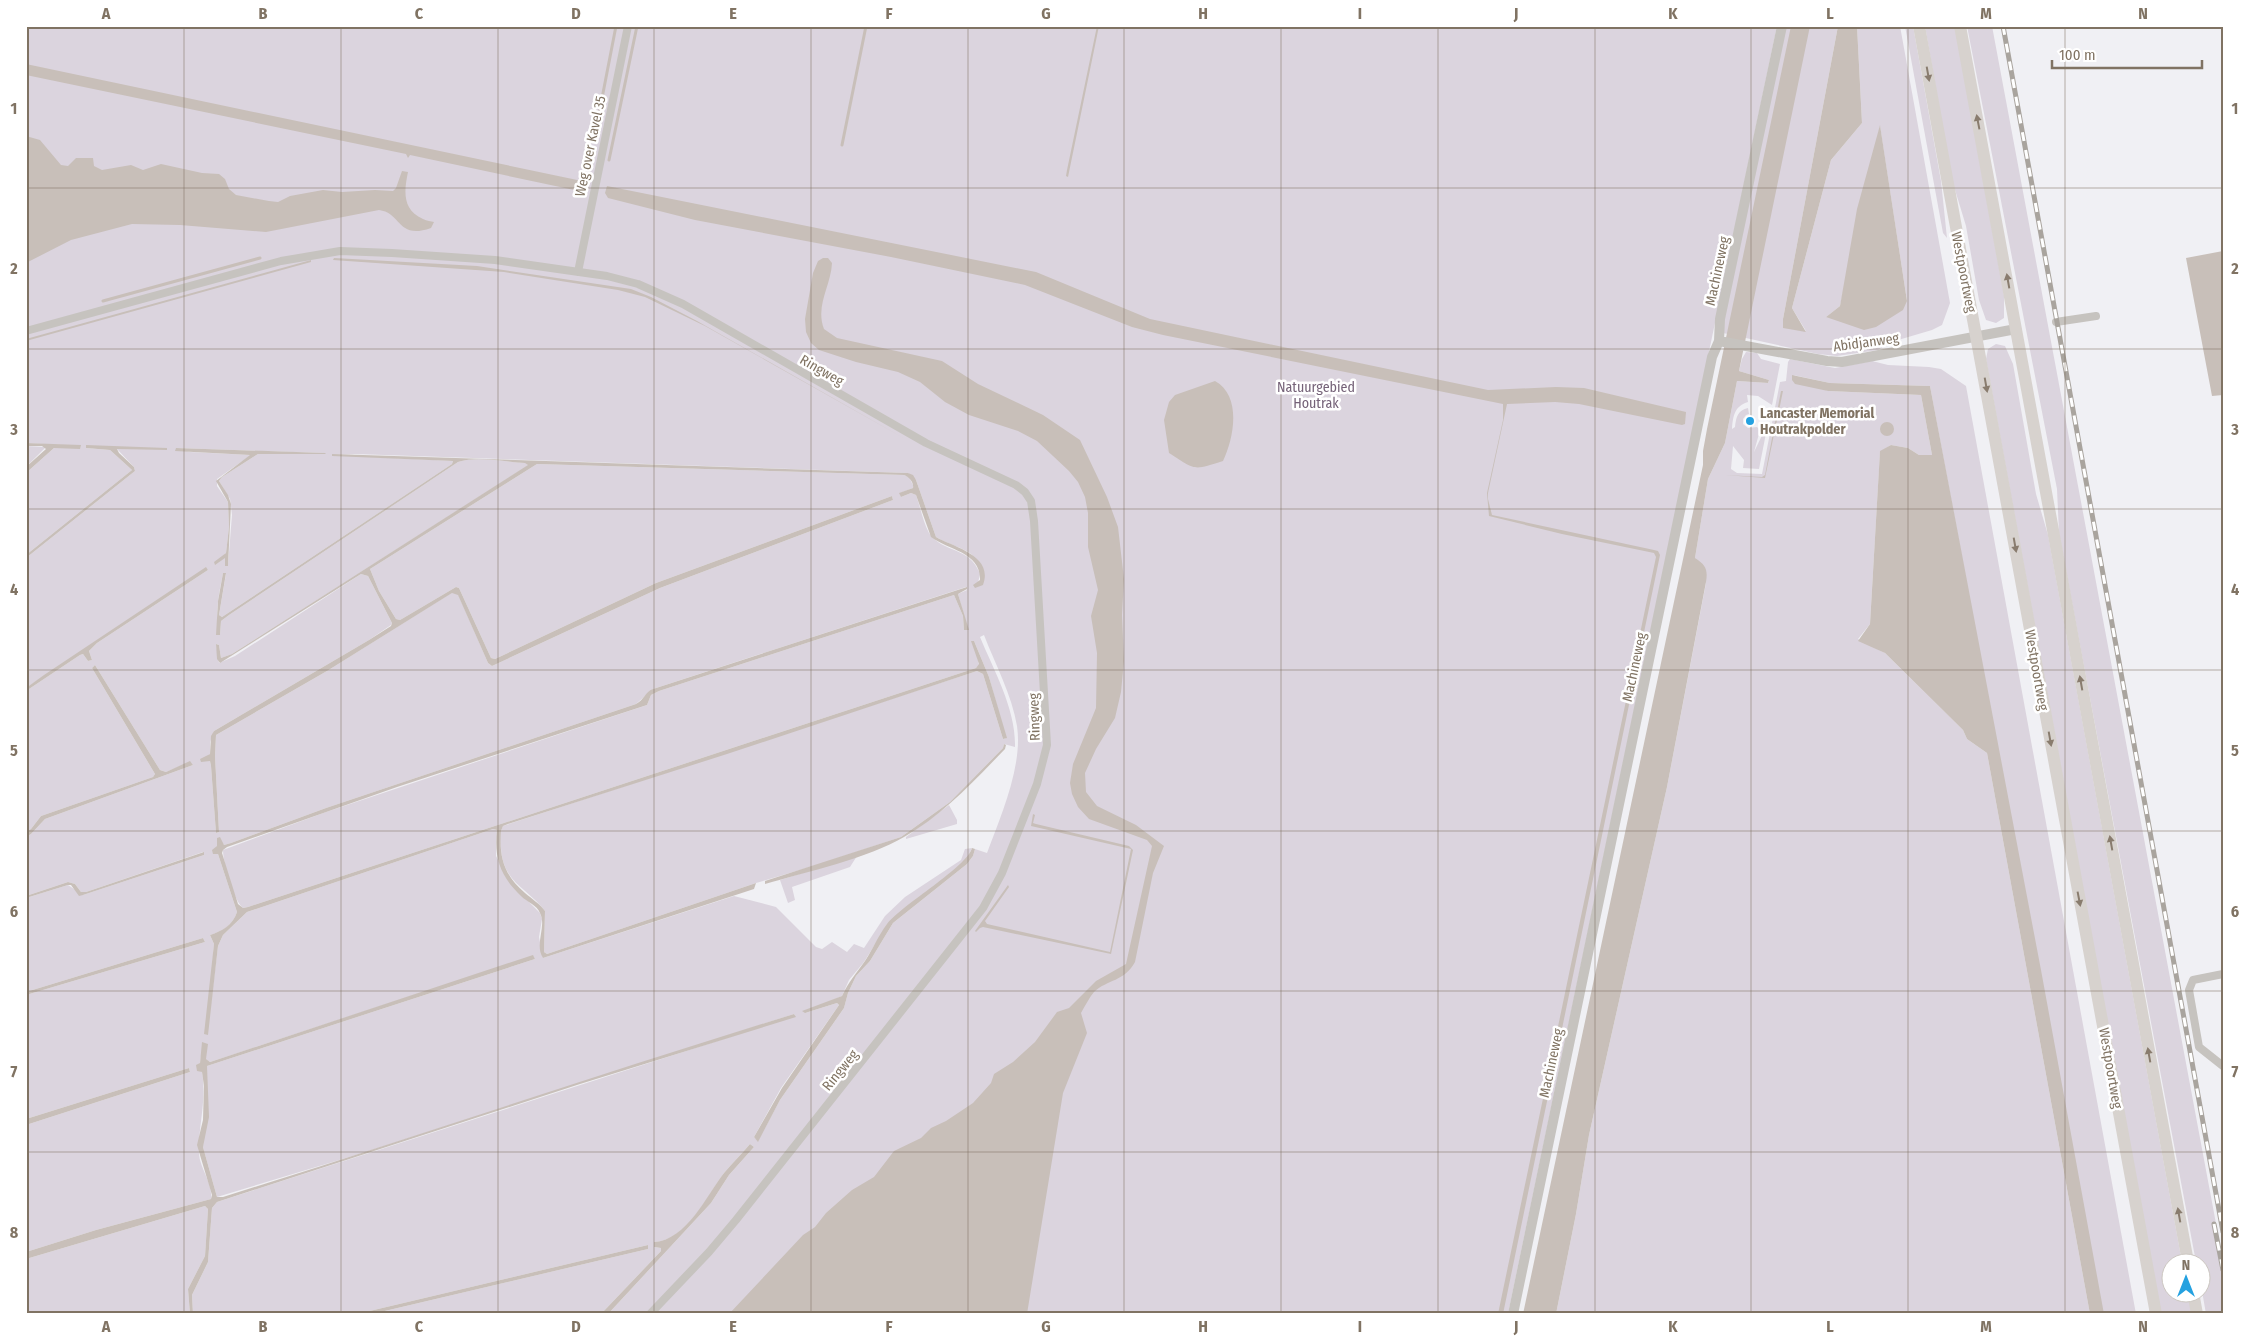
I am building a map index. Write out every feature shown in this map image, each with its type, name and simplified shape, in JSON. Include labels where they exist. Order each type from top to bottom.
[{"type":"main road","name":"Westpoortweg","points":[[1919,26],[2156,1314]]},
{"type":"main road","points":[[1960,26],[2186,1252]]},
{"type":"street","name":"Weg over Kavel 35","points":[[578,272],[628,26]]},
{"type":"street","name":"Machineweg","points":[[1512,1314],[1712,357],[1722,341],[1720,319],[1782,26]]},
{"type":"street","name":"Ringweg","points":[[26,331],[280,261],[324,252],[359,251],[469,258],[629,280],[670,297],[904,431],[964,462],[1016,485],[1025,492],[1031,501],[1035,530],[1046,696],[1046,752],[1037,784],[998,883],[983,908],[736,1220],[709,1252],[650,1314]]},
{"type":"street","points":[[2056,322],[2096,316]]},
{"type":"street","name":"Abidjanweg","points":[[1722,341],[1827,361],[1842,362],[2016,329]]},
{"type":"street","points":[[2223,974],[2193,980],[2189,990],[2198,1047],[2223,1066]]},
{"type":"green space","name":"Natuurgebied Houtrak","points":[[26,26],[1777,26],[1508,1314],[608,1314],[711,1203],[729,1175],[754,1147],[750,1144],[724,1173],[703,1205],[686,1226],[677,1234],[654,1242],[654,1247],[661,1248],[661,1251],[601,1314],[372,1314],[648,1249],[648,1245],[357,1314],[193,1314],[192,1295],[208,1262],[212,1208],[217,1202],[795,1016],[794,1014],[359,1154],[217,1197],[203,1147],[207,1066],[535,959],[533,956],[210,1062],[201,1056],[199,1070],[202,1072],[204,1093],[199,1154],[210,1187],[211,1199],[96,1230],[26,1252],[26,1125],[190,1072],[189,1068],[26,1119],[26,995],[205,942],[203,938],[26,992],[26,898],[68,885],[83,895],[204,855],[203,852],[86,892],[81,892],[75,884],[68,882],[26,896],[26,837],[45,819],[193,765],[190,762],[166,772],[160,770],[95,665],[92,668],[155,774],[153,777],[41,816],[31,829],[26,832],[26,691],[80,655],[83,654],[88,661],[92,660],[89,651],[97,643],[208,570],[206,568],[26,688],[26,558],[135,471],[134,467],[117,449],[167,448],[86,448],[110,450],[132,470],[26,555],[26,473],[54,448],[81,446],[26,443]],"holes":[[[176,448],[324,453],[325,454],[258,454],[222,477],[219,481],[230,499],[232,515],[228,565],[225,566],[225,557],[216,564],[226,553],[229,527],[228,502],[217,486],[217,479],[251,455],[190,452]],[[355,454],[908,473],[916,480],[936,537],[976,558],[983,573],[983,585],[978,583],[980,574],[970,559],[941,544],[929,533],[916,495],[911,493],[901,497],[900,493],[913,488],[909,477],[904,475],[537,464],[370,569],[379,591],[396,619],[400,620],[456,587],[459,588],[491,658],[495,659],[656,583],[892,496],[893,500],[660,588],[492,666],[488,663],[458,594],[453,592],[327,671],[216,735],[215,756],[219,832],[216,833],[211,766],[210,761],[205,760],[210,754],[210,742],[214,731],[369,640],[392,623],[368,576],[361,574],[235,656],[219,663],[216,644],[219,645],[221,658],[232,654],[529,465],[526,463],[483,459],[458,462],[229,615],[221,621],[220,635],[217,612],[223,573],[226,574],[219,615],[222,617],[452,464],[453,461],[332,455]],[[966,587],[967,590],[958,594],[968,630],[964,630],[963,616],[954,595],[659,691],[651,695],[647,705],[326,812],[223,850],[225,864],[236,898],[243,908],[248,907],[976,668],[979,665],[974,641],[989,677],[1006,738],[1003,739],[983,674],[977,671],[503,826],[500,843],[503,861],[507,870],[512,878],[545,911],[544,952],[547,954],[756,883],[901,837],[950,802],[1003,748],[1004,744],[1015,747],[1012,719],[1008,704],[980,637],[984,635],[1015,714],[1018,741],[1014,774],[987,853],[975,849],[973,856],[967,864],[893,923],[870,961],[856,976],[848,993],[844,1008],[780,1100],[758,1141],[754,1137],[781,1088],[839,1005],[837,1003],[805,1013],[842,996],[849,980],[864,962],[887,925],[966,861],[972,848],[965,849],[961,860],[905,897],[885,916],[864,948],[854,944],[847,952],[832,942],[822,949],[816,947],[776,907],[734,896],[543,958],[539,937],[542,919],[540,913],[512,885],[496,856],[497,830],[493,829],[247,912],[223,935],[218,946],[207,1035],[214,944],[210,935],[227,927],[233,921],[237,912],[218,854],[215,853],[217,846],[222,843],[224,845],[231,843],[326,808],[636,704],[653,689]]]},
{"type":"green space","points":[[1785,26],[1838,26],[1783,319],[1806,331],[1792,308],[1831,160],[1862,123],[1857,26],[1900,26],[1950,303],[1942,325],[1932,330],[1888,343],[1878,350],[1837,356],[1818,354],[1723,333]],"holes":[[[1880,126],[1907,301],[1826,317],[1840,306]]]},
{"type":"green space","points":[[1905,26],[1913,26],[1941,181],[1947,238],[1943,233]]},
{"type":"green space","points":[[1925,26],[1955,26],[2004,295],[2004,318],[1996,323],[1986,320],[1979,300],[1966,226],[1952,180]]},
{"type":"green space","points":[[1967,26],[1992,26],[2223,1261],[2223,1314],[2206,1314],[2204,1302],[2212,1302],[2212,1252],[2194,1252],[2059,533],[2057,489]]},
{"type":"green space","points":[[1996,344],[2005,346],[2013,364],[2036,494],[2048,535],[2180,1252],[2162,1252],[2162,1302],[2190,1302],[2192,1314],[2161,1314],[1986,359],[1988,349]]},
{"type":"green space","points":[[1746,352],[1757,353],[1761,359],[1780,364],[1772,405],[1758,396],[1747,395],[1748,402],[1740,406],[1734,415],[1732,429],[1735,427],[1740,412],[1748,408],[1749,414],[1743,419],[1743,424],[1748,428],[1757,427],[1760,430],[1754,452],[1768,423],[1759,469],[1743,468],[1744,460],[1733,446],[1731,469],[1737,473],[1762,474],[1780,382],[1786,381],[1790,359],[1835,368],[1872,361],[1888,365],[1929,367],[1941,369],[1966,386],[2136,1314],[2103,1314],[1930,386],[1830,383],[1793,375],[1828,391],[1921,395],[1932,455],[1919,455],[1908,448],[1891,445],[1880,452],[1870,624],[1858,639],[1885,653],[1963,730],[1967,739],[1987,753],[2090,1314],[1556,1314],[1576,1214],[1589,1135],[1667,787],[1706,583],[1695,558],[1708,479],[1725,443],[1737,381],[1768,383],[1769,380],[1739,371]]},
{"type":"green space","points":[[26,446],[46,447],[26,467]]},
{"type":"green space","points":[[949,805],[957,820],[957,824],[906,839],[906,837]]},
{"type":"green space","points":[[857,856],[850,867],[792,887],[795,900],[788,903],[780,880]]},
{"type":"green space","points":[[205,1206],[208,1209],[205,1256],[188,1289],[190,1314],[26,1314],[26,1259]]},
{"type":"shaded area","points":[[1097,26],[1099,26],[1068,177],[1066,176],[1067,170]]},
{"type":"shaded area","points":[[1791,26],[1810,26],[1739,371],[1769,380],[1768,383],[1737,381],[1725,443],[1708,479],[1695,558],[1705,568],[1707,574],[1706,582],[1667,787],[1589,1135],[1576,1214],[1556,1314],[1523,1314],[1703,465],[1703,451],[1707,429]]},
{"type":"shaded area","points":[[1838,26],[1857,26],[1862,123],[1831,160],[1792,308],[1806,332],[1783,328],[1783,319]]},
{"type":"shaded area","points":[[26,64],[582,181],[584,183],[582,191],[579,191],[410,155],[408,158],[406,154],[26,75]]},
{"type":"shaded area","points":[[1880,125],[1907,301],[1903,310],[1876,327],[1864,330],[1826,317],[1840,306],[1857,209]]},
{"type":"shaded area","points":[[26,136],[40,140],[61,165],[68,166],[76,158],[93,158],[94,166],[102,170],[131,165],[143,170],[161,164],[202,173],[219,174],[225,179],[229,189],[236,195],[278,202],[290,196],[323,190],[342,192],[393,191],[396,188],[402,171],[408,172],[405,193],[411,211],[424,220],[434,222],[431,228],[412,231],[401,225],[386,212],[379,210],[266,232],[180,225],[132,224],[71,240],[26,263]]},
{"type":"shaded area","points":[[607,186],[1036,272],[1150,319],[1488,390],[1556,387],[1584,388],[1686,412],[1685,424],[1682,425],[1579,404],[1555,402],[1507,404],[1488,493],[1492,515],[1654,550],[1658,551],[1660,555],[1503,1314],[1498,1314],[1656,557],[1654,553],[1562,534],[1489,516],[1487,493],[1503,420],[1503,404],[1163,335],[1132,327],[1025,285],[891,257],[695,220],[608,198],[605,193]]},
{"type":"shaded area","points":[[2223,251],[2223,395],[2212,396],[2186,258]]},
{"type":"shaded area","points":[[334,258],[477,266],[631,289],[651,297],[697,321],[907,440],[705,326],[645,297],[618,290],[504,272],[333,260]]},
{"type":"shaded area","points":[[828,258],[832,263],[821,312],[824,329],[837,338],[942,361],[978,384],[1043,415],[1080,440],[1107,497],[1118,527],[1124,579],[1122,615],[1124,661],[1121,692],[1115,718],[1096,749],[1085,773],[1086,792],[1097,806],[1136,825],[1164,846],[1153,873],[1135,962],[1121,977],[1094,992],[1081,1013],[1087,1033],[1063,1093],[1027,1314],[729,1314],[803,1235],[815,1227],[826,1213],[852,1190],[874,1177],[894,1151],[921,1138],[931,1128],[946,1121],[973,1103],[991,1083],[994,1074],[1013,1062],[1035,1042],[1057,1012],[1069,1008],[1096,981],[1126,964],[1152,846],[1147,840],[1089,819],[1078,807],[1072,794],[1070,783],[1073,764],[1096,708],[1097,653],[1091,616],[1098,590],[1088,547],[1088,513],[1085,497],[1078,482],[1037,441],[1018,431],[969,415],[945,402],[920,382],[898,372],[856,362],[819,350],[811,343],[806,332],[805,319],[813,273],[818,261]]},
{"type":"shaded area","points":[[311,260],[311,262],[26,341],[26,339]]},
{"type":"shaded area","points":[[1792,375],[1830,383],[1930,386],[2104,1314],[2090,1314],[1987,753],[1967,739],[1963,730],[1885,653],[1858,641],[1870,624],[1880,451],[1891,445],[1908,448],[1919,455],[1932,455],[1921,395],[1828,391],[1795,384],[1792,380]]},
{"type":"shaded area","points":[[1215,381],[1224,388],[1232,407],[1232,430],[1227,452],[1223,461],[1199,467],[1190,466],[1169,453],[1164,420],[1169,402],[1175,395]]},
{"type":"shaded area","points":[[1781,391],[1783,391],[1765,478],[1725,475],[1762,477],[1765,475]]},
{"type":"shaded area","points":[[1884,422],[1890,422],[1894,429],[1890,436],[1884,436],[1880,432],[1880,426]]},
{"type":"shaded area","points":[[26,443],[81,445],[80,449],[54,448],[26,473],[26,467],[46,449],[42,446],[26,446]]},
{"type":"shaded area","points":[[86,445],[167,448],[167,450],[117,449],[134,467],[135,471],[26,558],[26,555],[132,470],[110,450],[86,448]]},
{"type":"shaded area","points":[[176,448],[326,454],[258,454],[222,477],[219,481],[228,495],[231,504],[228,566],[225,566],[225,558],[215,565],[214,562],[226,553],[229,527],[228,502],[216,481],[250,455],[175,451]]},
{"type":"shaded area","points":[[332,454],[908,473],[913,475],[916,480],[936,537],[977,559],[983,566],[985,575],[983,585],[975,588],[973,585],[980,580],[979,571],[975,563],[962,553],[931,537],[916,495],[911,493],[901,497],[899,493],[913,488],[911,480],[904,475],[537,464],[370,569],[379,591],[396,619],[400,620],[456,587],[459,588],[491,658],[495,659],[656,583],[892,496],[893,500],[660,588],[492,666],[488,663],[458,595],[452,593],[327,671],[216,735],[215,756],[219,832],[216,833],[210,761],[201,762],[200,759],[210,754],[211,736],[214,731],[369,640],[391,626],[392,623],[368,576],[361,574],[220,663],[217,659],[216,644],[219,645],[221,658],[232,654],[528,465],[525,463],[482,459],[458,462],[229,615],[221,621],[220,635],[216,635],[218,601],[223,573],[226,573],[219,615],[222,617],[452,464],[453,461],[332,456]]},
{"type":"shaded area","points":[[206,567],[208,570],[97,643],[89,651],[92,660],[88,661],[83,654],[80,655],[26,691],[26,688],[44,675]]},
{"type":"shaded area","points":[[967,587],[967,589],[958,594],[969,630],[964,630],[963,616],[954,595],[659,691],[651,695],[647,705],[397,787],[227,847],[222,853],[238,904],[243,908],[248,907],[976,668],[979,664],[971,641],[974,641],[989,677],[1007,738],[1003,739],[983,674],[977,671],[508,824],[503,826],[501,831],[501,849],[504,865],[518,886],[545,911],[544,952],[547,954],[756,883],[754,889],[543,958],[540,947],[542,918],[537,908],[514,889],[503,874],[498,858],[497,830],[493,829],[247,912],[223,935],[218,946],[208,1035],[204,1034],[214,944],[210,935],[226,927],[233,921],[237,912],[218,854],[213,854],[212,850],[217,846],[217,838],[220,837],[224,845],[231,843],[326,808],[636,704],[653,689]]},
{"type":"shaded area","points":[[95,665],[160,770],[166,772],[190,761],[193,765],[45,819],[26,837],[26,832],[31,829],[41,816],[153,777],[155,774],[92,668]]},
{"type":"shaded area","points":[[1004,744],[1006,745],[1005,749],[958,797],[904,837],[873,852],[765,884],[765,881],[901,837],[950,802],[1003,748]]},
{"type":"shaded area","points":[[1033,814],[1035,815],[1033,823],[1129,846],[1133,850],[1111,954],[983,927],[975,931],[1008,885],[1009,887],[985,921],[987,924],[1110,952],[1131,849],[1031,826]]},
{"type":"shaded area","points":[[972,848],[975,849],[973,856],[967,864],[893,923],[870,961],[856,976],[848,993],[844,1008],[780,1100],[758,1142],[754,1137],[782,1088],[839,1005],[837,1003],[805,1013],[802,1011],[842,996],[887,924],[906,906],[959,865],[968,856]]},
{"type":"shaded area","points":[[204,852],[204,855],[83,895],[79,896],[71,885],[68,885],[26,898],[26,896],[68,882],[75,884],[81,892],[86,892]]},
{"type":"shaded area","points":[[203,938],[205,942],[26,995],[26,992]]},
{"type":"shaded area","points":[[533,955],[535,959],[207,1066],[209,1117],[203,1147],[217,1197],[223,1197],[794,1014],[796,1017],[580,1084],[217,1202],[212,1208],[208,1262],[192,1295],[193,1314],[190,1314],[188,1289],[205,1256],[208,1209],[205,1206],[26,1259],[26,1252],[96,1230],[211,1199],[212,1195],[197,1145],[203,1120],[204,1086],[202,1072],[197,1071],[196,1065],[200,1063],[202,1042],[208,1044],[206,1059],[210,1062]]},
{"type":"shaded area","points":[[189,1068],[190,1072],[26,1125],[26,1119]]},
{"type":"shaded area","points":[[750,1144],[754,1147],[729,1175],[711,1203],[608,1314],[601,1314],[661,1251],[661,1248],[654,1247],[654,1242],[676,1234],[686,1225],[724,1173]]},
{"type":"shaded area","points":[[648,1245],[648,1249],[372,1314],[357,1314]]},
{"type":"waterway","points":[[597,124],[616,26]]},
{"type":"waterway","points":[[609,160],[637,26]]},
{"type":"waterway","points":[[842,145],[866,26]]},
{"type":"waterway","points":[[103,301],[260,258]]},
{"type":"railway","points":[[2003,26],[2223,1232]]},
{"type":"railway","points":[[2214,1224],[2223,1270]]},
{"type":"place","name":"Lancaster Memorial Houtrakpolder","points":[[1750,421]]}]
